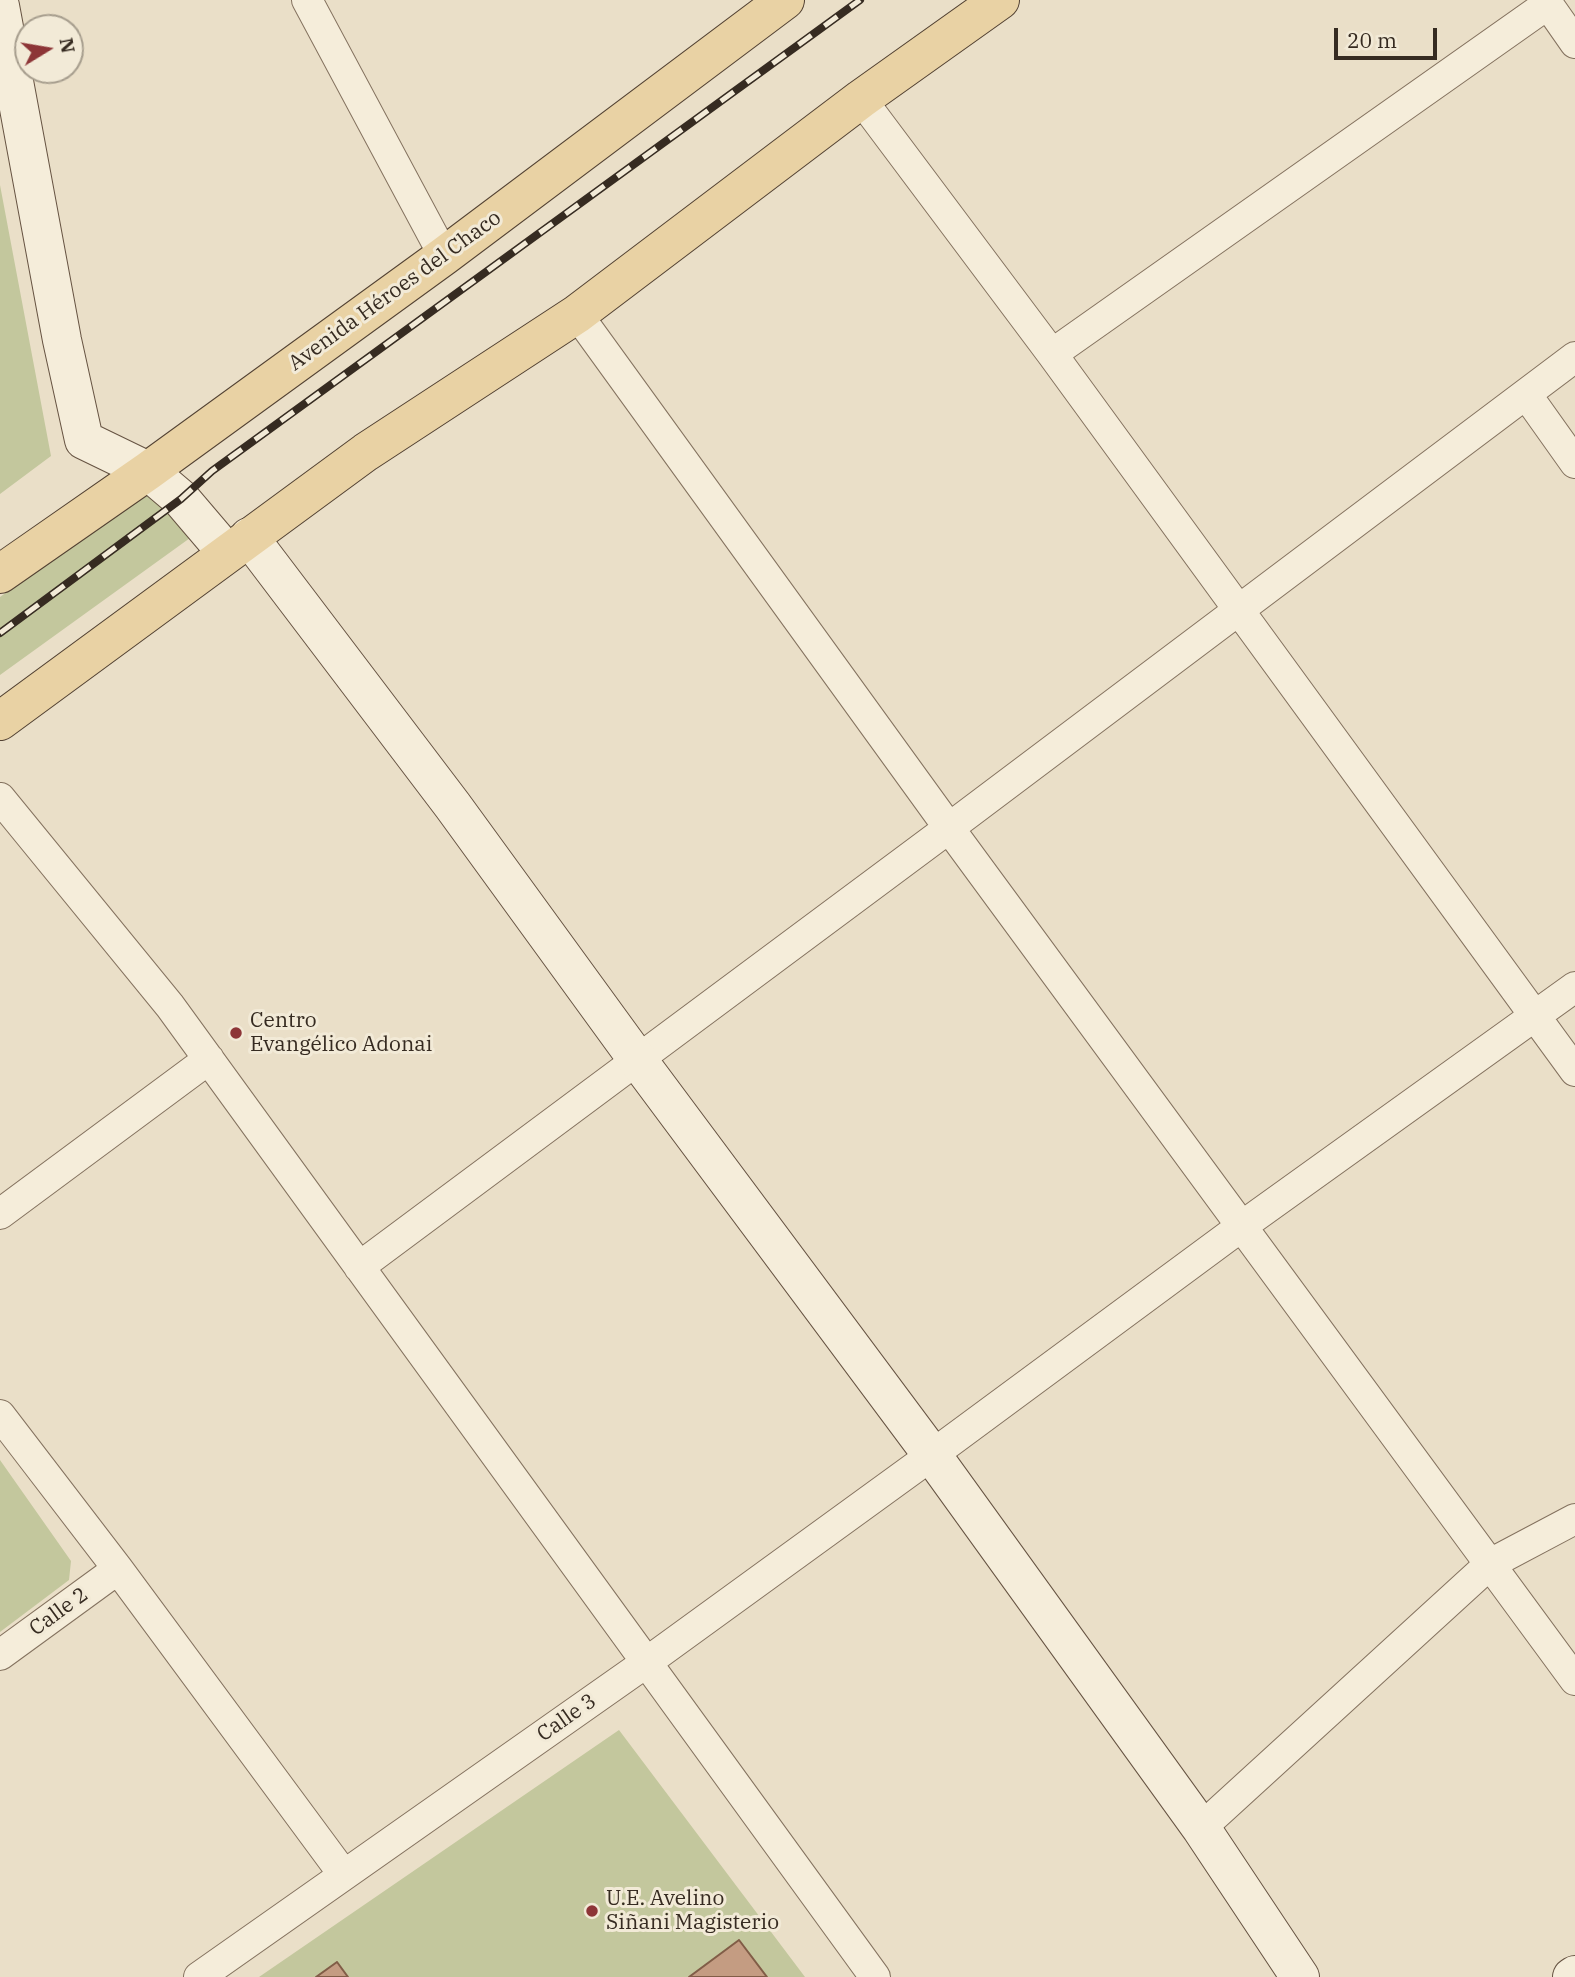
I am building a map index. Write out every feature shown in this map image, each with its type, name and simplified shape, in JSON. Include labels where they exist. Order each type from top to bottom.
[{"type":"main road","name":"Avenida Héroes del Chaco","points":[[0,574],[148,471],[444,256],[785,0]]},
{"type":"main road","points":[[0,721],[366,452],[577,314],[861,99],[1000,0]]},
{"type":"main road","points":[[0,6],[59,326],[84,440],[148,471],[238,545],[453,806],[637,1059],[932,1455],[1201,1828],[1300,1977]]},
{"type":"street","points":[[307,0],[444,256]]},
{"type":"street","points":[[1052,354],[1546,2],[1575,43]]},
{"type":"street","points":[[861,99],[1052,354],[1575,1071]]},
{"type":"street","points":[[577,314],[949,828],[1575,1680]]},
{"type":"street","points":[[359,1267],[1575,357]]},
{"type":"street","points":[[1526,394],[1575,463]]},
{"type":"street","points":[[0,798],[162,996],[209,1059],[876,1977]]},
{"type":"street","name":"Calle 3","points":[[199,1977],[647,1662],[1575,986]]},
{"type":"street","points":[[0,1214],[209,1059]]},
{"type":"street","points":[[0,1415],[118,1569],[344,1875]]},
{"type":"street","points":[[1201,1828],[1490,1564],[1575,1519]]},
{"type":"street","name":"Calle 2","points":[[0,1655],[118,1569]]},
{"type":"green space","points":[[0,185],[51,456],[0,494]]},
{"type":"green space","points":[[151,491],[190,538],[0,675],[0,597],[135,499]]},
{"type":"green space","points":[[0,1460],[71,1561],[69,1580],[0,1632]]},
{"type":"green space","points":[[619,1730],[805,1977],[259,1977]]},
{"type":"building","points":[[739,1940],[767,1977],[689,1977]]},
{"type":"building","points":[[337,1962],[348,1977],[316,1977]]},
{"type":"railway","points":[[0,633],[181,499],[212,471],[860,0]]},
{"type":"place","name":"Centro Evangélico Adonai","points":[[236,1033]]},
{"type":"place","name":"U.E. Avelino Siñani Magisterio","points":[[592,1911]]}]
